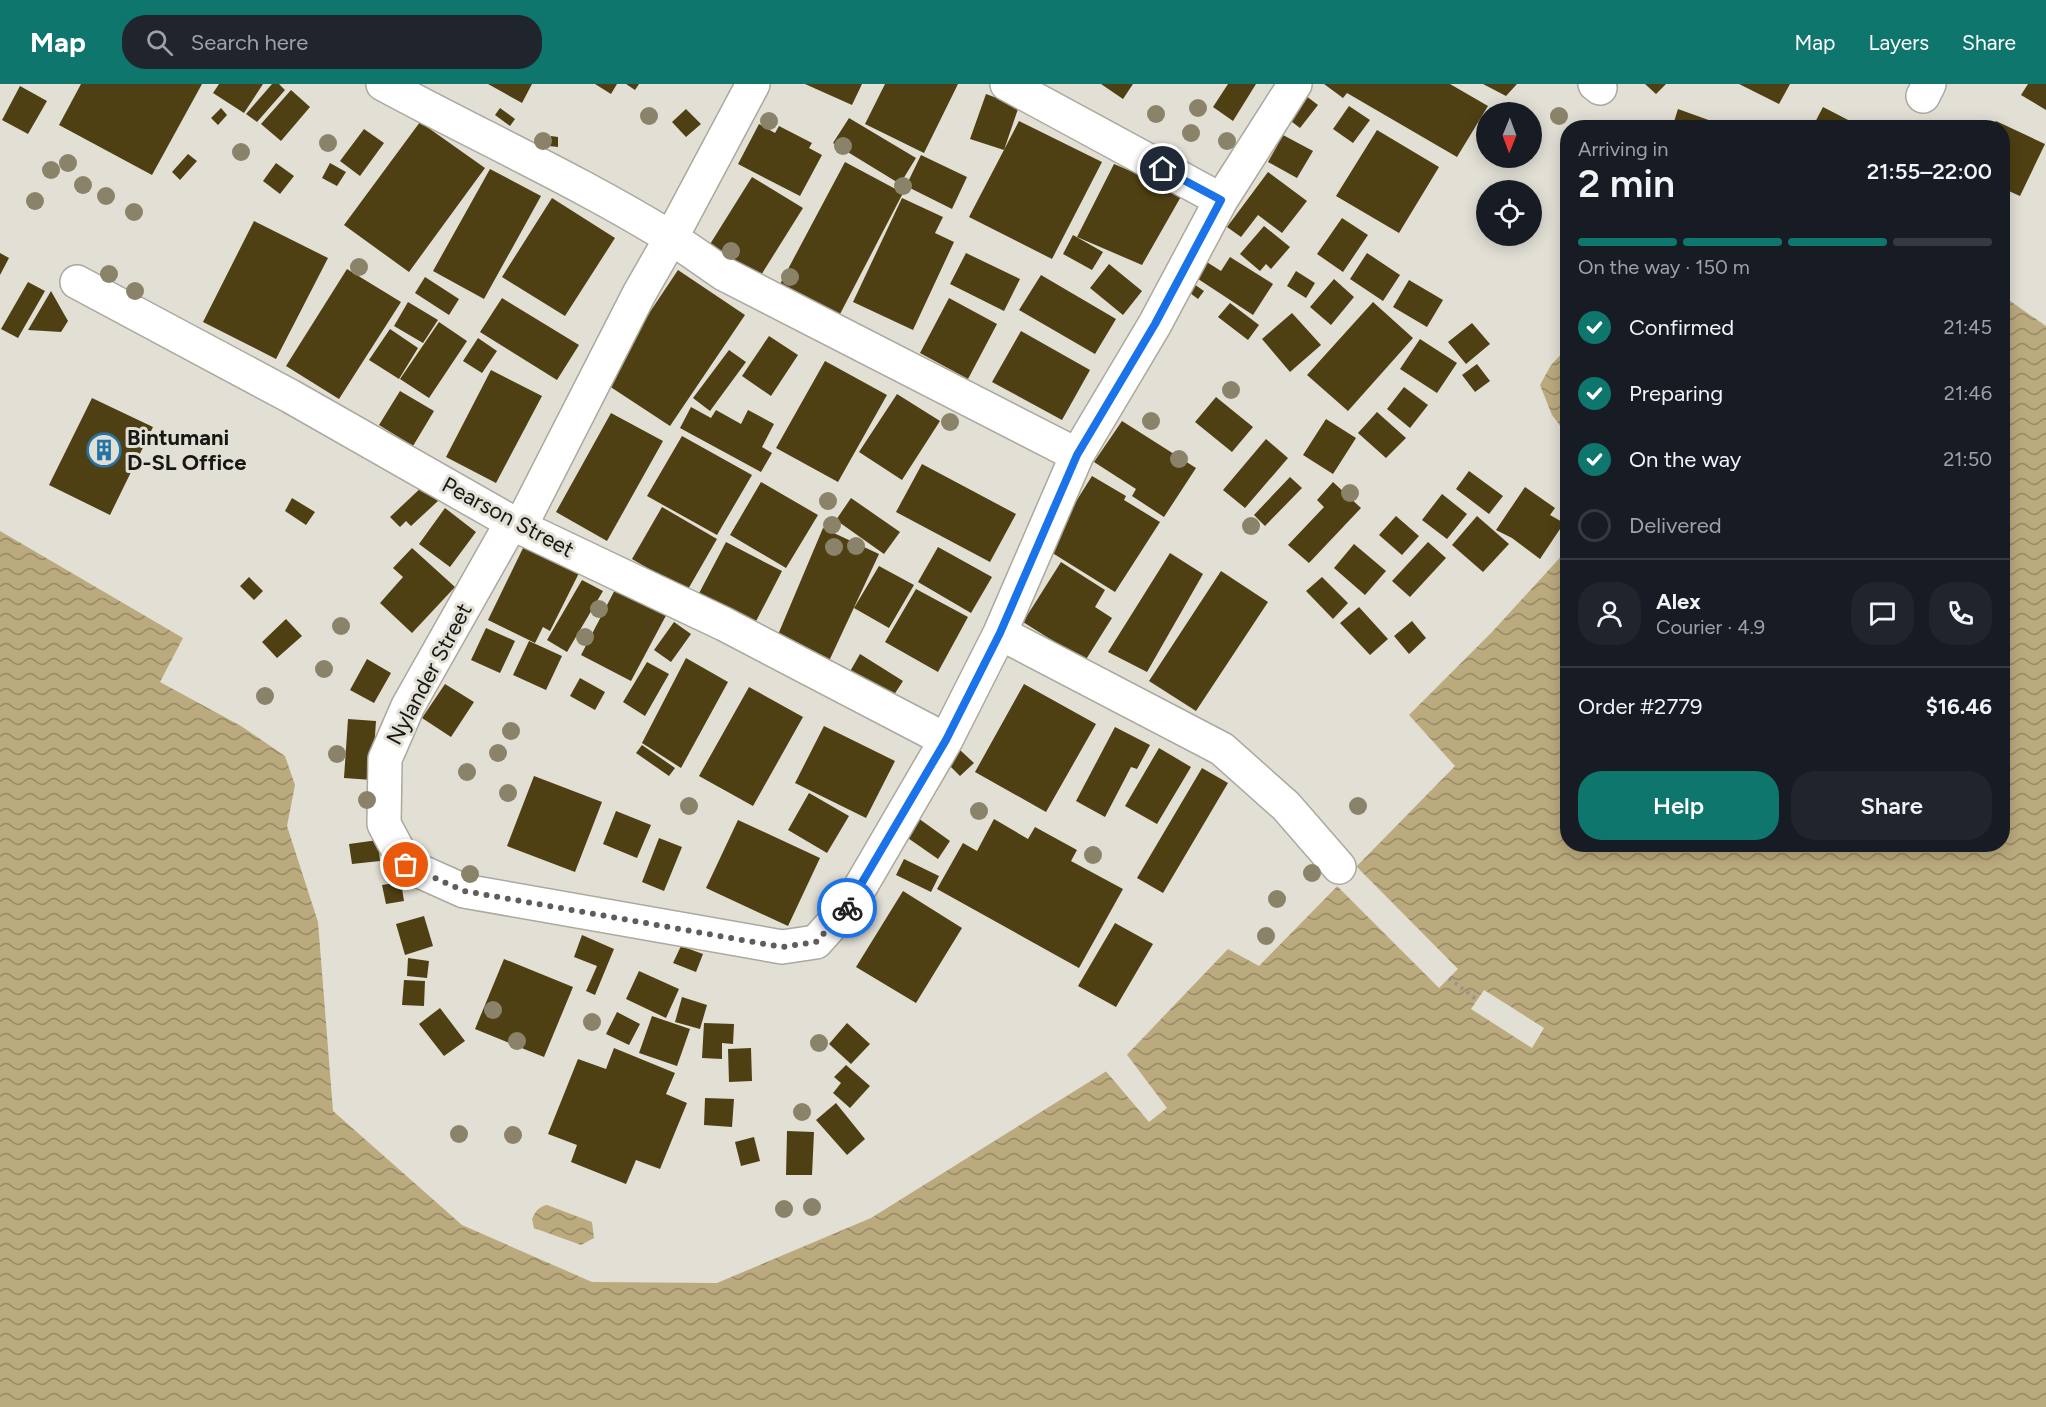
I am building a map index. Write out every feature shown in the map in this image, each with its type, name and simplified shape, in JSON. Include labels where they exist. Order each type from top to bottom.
[{"type":"street","points":[[384,84],[553,172],[671,238],[724,274],[1077,455]]},
{"type":"street","name":"Nylander Street","points":[[753,84],[516,525],[408,706],[385,759],[384,824],[406,865],[464,891],[782,947],[816,942],[851,903],[946,740],[1000,633],[1077,455],[1155,324],[1221,200],[1295,84]]},
{"type":"street","points":[[1007,84],[1221,200]]},
{"type":"street","name":"Pearson Street","points":[[77,282],[290,396],[516,525],[724,624],[946,740]]},
{"type":"street","points":[[1000,633],[1222,749],[1286,806],[1339,867]]},
{"type":"path","points":[[1449,978],[1477,1000]]},
{"type":"water","points":[[2010,301],[2046,326],[2046,1407],[0,1407],[0,531],[183,638],[160,682],[241,726],[285,756],[295,785],[287,826],[318,922],[333,1111],[462,1225],[592,1282],[717,1283],[871,1218],[1118,1064],[1228,949],[1259,966],[1455,766],[1409,715],[1492,632],[1560,558],[1560,852],[2010,852]]},
{"type":"water","points":[[1560,355],[1560,426],[1552,415],[1540,385],[1551,365]]},
{"type":"water","points":[[547,1205],[592,1222],[594,1238],[581,1245],[534,1228],[532,1219],[539,1208]]},
{"type":"pier","points":[[1354,864],[1458,969],[1439,988],[1335,884]]},
{"type":"pier","points":[[1484,990],[1544,1028],[1532,1048],[1471,1009]]},
{"type":"pier","points":[[1125,1052],[1167,1108],[1149,1122],[1104,1069]]},
{"type":"building","points":[[81,84],[202,84],[152,175],[59,125]]},
{"type":"building","points":[[219,84],[263,84],[244,113],[213,93]]},
{"type":"building","points":[[272,84],[279,84],[285,90],[257,122],[246,114]]},
{"type":"building","points":[[488,84],[532,84],[522,103]]},
{"type":"building","points":[[595,84],[617,84],[611,94]]},
{"type":"building","points":[[626,84],[639,84],[635,90]]},
{"type":"building","points":[[805,84],[862,84],[852,105]]},
{"type":"building","points":[[885,84],[958,84],[924,153],[865,124]]},
{"type":"building","points":[[1101,84],[1133,84],[1123,99]]},
{"type":"building","points":[[1228,84],[1256,84],[1233,121],[1213,107]]},
{"type":"building","points":[[1324,84],[1450,84],[1481,102],[1476,102],[1476,126],[1457,157],[1347,93],[1343,98]]},
{"type":"building","points":[[1483,84],[1517,84],[1506,96]]},
{"type":"building","points":[[1645,84],[1666,84],[1656,94]]},
{"type":"building","points":[[1739,84],[1790,84],[1779,104]]},
{"type":"building","points":[[2028,84],[2046,84],[2046,110],[2021,95]]},
{"type":"building","points":[[20,86],[47,101],[28,134],[2,120]]},
{"type":"building","points":[[1297,89],[1318,105],[1300,128],[1279,112]]},
{"type":"building","points":[[291,90],[310,107],[281,141],[261,124]]},
{"type":"building","points":[[986,94],[1019,106],[1004,150],[970,139]]},
{"type":"building","points":[[1349,106],[1370,120],[1353,143],[1333,129]]},
{"type":"building","points":[[1823,107],[1848,120],[1816,120]]},
{"type":"building","points":[[221,108],[227,115],[218,125],[211,118]]},
{"type":"building","points":[[500,108],[515,119],[510,126],[495,115]]},
{"type":"building","points":[[686,109],[701,124],[686,137],[672,122]]},
{"type":"building","points":[[1678,109],[1709,120],[1675,120]]},
{"type":"building","points":[[849,118],[916,158],[900,184],[833,143]]},
{"type":"building","points":[[1019,121],[1102,162],[1052,259],[969,217]]},
{"type":"building","points":[[420,122],[485,168],[409,272],[344,225]]},
{"type":"building","points":[[759,124],[775,133],[779,126],[812,143],[809,148],[822,155],[800,196],[738,164]]},
{"type":"building","points":[[2010,128],[2045,144],[2020,196],[2010,192]]},
{"type":"building","points":[[364,129],[384,143],[360,176],[340,161]]},
{"type":"building","points":[[1377,130],[1439,167],[1399,233],[1336,196]]},
{"type":"building","points":[[1283,135],[1313,151],[1297,178],[1268,162]]},
{"type":"building","points":[[551,136],[558,137],[558,147],[549,146]]},
{"type":"building","points":[[188,154],[197,161],[180,180],[172,172]]},
{"type":"building","points":[[921,155],[967,177],[952,209],[906,186]]},
{"type":"building","points":[[845,162],[903,193],[839,316],[779,286]]},
{"type":"building","points":[[276,163],[294,176],[280,194],[263,181]]},
{"type":"building","points":[[330,163],[346,172],[337,186],[322,178]]},
{"type":"building","points":[[1114,164],[1183,193],[1142,265],[1077,237]]},
{"type":"building","points":[[490,169],[541,196],[484,299],[433,271]]},
{"type":"building","points":[[1268,172],[1307,201],[1282,233],[1258,215],[1241,237],[1227,227]]},
{"type":"building","points":[[752,177],[803,208],[758,280],[707,249]]},
{"type":"building","points":[[552,198],[615,238],[565,316],[502,277]]},
{"type":"building","points":[[902,198],[943,217],[935,233],[954,242],[913,330],[853,302]]},
{"type":"building","points":[[1342,218],[1368,235],[1343,272],[1317,254]]},
{"type":"building","points":[[254,221],[328,258],[276,359],[203,322]]},
{"type":"building","points":[[1264,226],[1290,247],[1271,269],[1266,264],[1260,271],[1240,254]]},
{"type":"building","points":[[1073,235],[1103,252],[1092,270],[1063,254]]},
{"type":"building","points":[[0,253],[9,258],[0,275]]},
{"type":"building","points":[[966,253],[1020,279],[1004,311],[950,284]]},
{"type":"building","points":[[1367,253],[1400,275],[1383,301],[1350,279]]},
{"type":"building","points":[[1230,257],[1273,284],[1253,315],[1192,275],[1202,259],[1221,271]]},
{"type":"building","points":[[1109,264],[1142,291],[1123,315],[1090,288]]},
{"type":"building","points":[[347,269],[401,302],[339,399],[286,366]]},
{"type":"building","points":[[678,270],[745,315],[670,426],[603,382]]},
{"type":"building","points":[[1296,271],[1315,283],[1306,298],[1287,286]]},
{"type":"building","points":[[1041,275],[1116,319],[1095,354],[1019,310]]},
{"type":"building","points":[[425,277],[459,299],[449,315],[415,293]]},
{"type":"building","points":[[1334,279],[1354,297],[1331,325],[1310,307]]},
{"type":"building","points":[[1409,280],[1443,300],[1427,327],[1393,307]]},
{"type":"building","points":[[28,282],[45,291],[18,338],[1,329]]},
{"type":"building","points":[[1191,282],[1204,291],[1198,299],[1186,290]]},
{"type":"building","points":[[51,291],[68,321],[61,332],[28,330]]},
{"type":"building","points":[[502,298],[579,345],[557,380],[480,332]]},
{"type":"building","points":[[949,298],[997,324],[968,379],[920,353]]},
{"type":"building","points":[[408,302],[438,320],[423,343],[394,326]]},
{"type":"building","points":[[1373,302],[1413,338],[1348,411],[1307,375]]},
{"type":"building","points":[[1230,303],[1259,325],[1248,340],[1218,317]]},
{"type":"building","points":[[1292,313],[1321,345],[1290,372],[1262,339]]},
{"type":"building","points":[[439,322],[467,341],[429,398],[400,379]]},
{"type":"building","points":[[1472,323],[1490,344],[1466,364],[1448,342]]},
{"type":"building","points":[[390,329],[418,348],[399,379],[369,360]]},
{"type":"building","points":[[1021,331],[1090,370],[1062,420],[992,382]]},
{"type":"building","points":[[769,336],[798,355],[771,396],[742,376]]},
{"type":"building","points":[[478,338],[497,351],[482,373],[463,361]]},
{"type":"building","points":[[1420,339],[1457,363],[1437,393],[1400,369]]},
{"type":"building","points":[[729,350],[746,362],[710,411],[693,398]]},
{"type":"building","points":[[825,361],[887,395],[838,482],[776,448]]},
{"type":"building","points":[[1477,364],[1490,381],[1475,392],[1462,375]]},
{"type":"building","points":[[491,370],[542,396],[496,483],[446,457]]},
{"type":"building","points":[[1404,387],[1428,405],[1410,428],[1387,409]]},
{"type":"building","points":[[400,391],[434,411],[413,446],[379,425]]},
{"type":"building","points":[[897,394],[940,421],[902,480],[859,452]]},
{"type":"building","points":[[1216,397],[1253,427],[1232,452],[1195,422]]},
{"type":"building","name":"Bintumani D-SL Office","points":[[92,398],[153,427],[110,515],[49,485]]},
{"type":"building","points":[[691,407],[711,418],[716,410],[741,424],[748,410],[774,424],[762,447],[772,453],[761,472],[680,428]]},
{"type":"building","points":[[1377,412],[1406,438],[1386,458],[1358,433]]},
{"type":"building","points":[[611,413],[663,441],[607,541],[556,512]]},
{"type":"building","points":[[1326,419],[1356,438],[1333,474],[1303,455]]},
{"type":"building","points":[[1122,421],[1196,468],[1164,517],[1132,496],[1136,489],[1094,462]]},
{"type":"building","points":[[682,436],[752,475],[717,535],[647,496]]},
{"type":"building","points":[[1266,439],[1288,458],[1245,508],[1223,490]]},
{"type":"building","points":[[922,464],[1016,514],[990,562],[896,512]]},
{"type":"building","points":[[1469,471],[1503,496],[1489,514],[1456,489]]},
{"type":"building","points":[[1092,476],[1126,496],[1124,500],[1160,522],[1115,592],[1046,549]]},
{"type":"building","points":[[1290,477],[1302,488],[1265,526],[1254,515]]},
{"type":"building","points":[[761,482],[818,515],[786,568],[730,535]]},
{"type":"building","points":[[1333,482],[1361,508],[1309,563],[1288,545],[1324,507],[1317,500]]},
{"type":"building","points":[[424,485],[438,501],[411,526],[406,521],[400,527],[390,517]]},
{"type":"building","points":[[1525,487],[1555,508],[1550,515],[1560,521],[1560,529],[1540,559],[1512,538],[1496,530]]},
{"type":"building","points":[[1442,494],[1467,514],[1447,539],[1422,520]]},
{"type":"building","points":[[292,498],[315,512],[306,525],[285,511]]},
{"type":"building","points":[[851,498],[900,532],[884,554],[836,520]]},
{"type":"building","points":[[662,507],[717,539],[687,591],[632,559]]},
{"type":"building","points":[[445,508],[476,532],[450,567],[419,544]]},
{"type":"building","points":[[1396,516],[1419,536],[1402,555],[1379,535]]},
{"type":"building","points":[[1477,516],[1509,544],[1483,572],[1452,545]]},
{"type":"building","points":[[823,528],[879,554],[829,661],[777,637]]},
{"type":"building","points":[[726,542],[782,571],[752,629],[696,599]]},
{"type":"building","points":[[1428,542],[1446,558],[1410,597],[1392,581]]},
{"type":"building","points":[[1354,544],[1386,571],[1365,595],[1334,568]]},
{"type":"building","points":[[524,546],[579,573],[550,631],[543,627],[535,643],[488,620]]},
{"type":"building","points":[[938,547],[992,577],[971,613],[918,582]]},
{"type":"building","points":[[412,548],[455,587],[412,633],[380,603],[403,577],[393,568]]},
{"type":"building","points":[[1170,553],[1203,574],[1147,672],[1108,652]]},
{"type":"building","points":[[1061,562],[1105,590],[1095,607],[1112,618],[1085,661],[1023,622]]},
{"type":"building","points":[[879,566],[914,585],[889,628],[854,608]]},
{"type":"building","points":[[1221,571],[1268,602],[1196,711],[1149,681]]},
{"type":"building","points":[[249,577],[263,591],[254,600],[240,586]]},
{"type":"building","points":[[1322,577],[1348,603],[1333,619],[1306,591]]},
{"type":"building","points":[[582,580],[603,591],[567,652],[547,640]]},
{"type":"building","points":[[619,582],[670,608],[631,681],[581,655]]},
{"type":"building","points":[[916,589],[968,617],[938,672],[885,642]]},
{"type":"building","points":[[1359,607],[1388,639],[1370,655],[1340,623]]},
{"type":"building","points":[[286,619],[302,636],[277,658],[262,642]]},
{"type":"building","points":[[1412,621],[1426,638],[1409,654],[1394,636]]},
{"type":"building","points":[[674,622],[691,634],[671,662],[654,650]]},
{"type":"building","points":[[486,628],[515,641],[500,673],[471,660]]},
{"type":"building","points":[[529,641],[562,656],[546,690],[513,675]]},
{"type":"building","points":[[860,654],[903,681],[890,701],[848,675]]},
{"type":"building","points":[[686,658],[728,682],[681,768],[642,743]]},
{"type":"building","points":[[367,659],[391,673],[374,703],[350,690]]},
{"type":"building","points":[[647,662],[669,674],[645,716],[623,702]]},
{"type":"building","points":[[580,678],[605,692],[595,710],[570,696]]},
{"type":"building","points":[[445,684],[474,702],[451,737],[422,718]]},
{"type":"building","points":[[1024,684],[1096,724],[1046,812],[975,772]]},
{"type":"building","points":[[749,687],[803,717],[753,806],[699,776]]},
{"type":"building","points":[[348,719],[376,721],[372,780],[344,778]]},
{"type":"building","points":[[824,726],[895,761],[866,818],[795,783]]},
{"type":"building","points":[[1115,727],[1150,745],[1137,769],[1131,767],[1105,817],[1076,801]]},
{"type":"building","points":[[642,745],[675,768],[669,776],[636,753]]},
{"type":"building","points":[[1159,748],[1191,767],[1157,824],[1125,806]]},
{"type":"building","points":[[960,750],[974,763],[960,776],[947,763]]},
{"type":"building","points":[[1202,768],[1228,783],[1163,893],[1137,878]]},
{"type":"building","points":[[534,776],[602,802],[575,872],[507,846]]},
{"type":"building","points":[[809,793],[849,816],[827,853],[788,830]]},
{"type":"building","points":[[616,811],[651,825],[637,858],[603,844]]},
{"type":"building","points":[[918,818],[950,841],[938,859],[905,836]]},
{"type":"building","points":[[994,819],[1028,839],[1035,827],[1077,850],[1071,861],[1123,889],[1079,968],[937,889],[963,843],[977,851]]},
{"type":"building","points":[[738,820],[820,858],[788,926],[706,888]]},
{"type":"building","points":[[659,838],[682,847],[664,891],[642,882]]},
{"type":"building","points":[[378,840],[380,861],[352,864],[349,844]]},
{"type":"building","points":[[904,859],[939,876],[931,892],[896,875]]},
{"type":"building","points":[[401,882],[404,901],[386,904],[382,885]]},
{"type":"building","points":[[903,891],[962,928],[916,1003],[856,967]]},
{"type":"building","points":[[424,916],[433,946],[405,955],[396,924]]},
{"type":"building","points":[[1115,923],[1153,944],[1116,1007],[1078,986]]},
{"type":"building","points":[[582,935],[614,949],[595,995],[586,991],[597,966],[574,957]]},
{"type":"building","points":[[681,946],[703,954],[696,972],[673,963]]},
{"type":"building","points":[[408,958],[429,961],[427,978],[407,976]]},
{"type":"building","points":[[504,959],[573,987],[544,1057],[475,1029]]},
{"type":"building","points":[[639,971],[679,989],[666,1018],[626,999]]},
{"type":"building","points":[[404,980],[425,981],[424,1006],[402,1005]]},
{"type":"building","points":[[682,997],[707,1005],[700,1029],[675,1022]]},
{"type":"building","points":[[440,1008],[465,1041],[444,1056],[419,1024]]},
{"type":"building","points":[[617,1012],[640,1024],[629,1045],[606,1034]]},
{"type":"building","points":[[652,1016],[690,1029],[677,1066],[639,1053]]},
{"type":"building","points":[[704,1023],[734,1024],[733,1044],[722,1043],[722,1059],[702,1058]]},
{"type":"building","points":[[847,1023],[870,1044],[851,1064],[829,1044]]},
{"type":"building","points":[[614,1048],[675,1073],[666,1094],[687,1103],[660,1169],[636,1160],[626,1184],[571,1162],[577,1145],[548,1134],[578,1059],[606,1069]]},
{"type":"building","points":[[751,1048],[752,1081],[729,1082],[728,1049]]},
{"type":"building","points":[[846,1065],[870,1086],[850,1108],[833,1093],[841,1083],[834,1077]]},
{"type":"building","points":[[705,1098],[734,1099],[732,1127],[704,1125]]},
{"type":"building","points":[[836,1103],[865,1139],[847,1155],[816,1120]]},
{"type":"building","points":[[787,1131],[814,1132],[812,1175],[786,1175]]},
{"type":"building","points":[[754,1137],[760,1161],[741,1166],[735,1142]]},
{"type":"way so far","points":[[406,865],[464,891],[782,947],[816,942],[847,908]]},
{"type":"place","name":"Bintumani D-SL Office","points":[[104,450]]},
{"type":"route","points":[[847,908],[946,740],[1000,633],[1077,455],[1155,324],[1221,200],[1163,169]]}]
